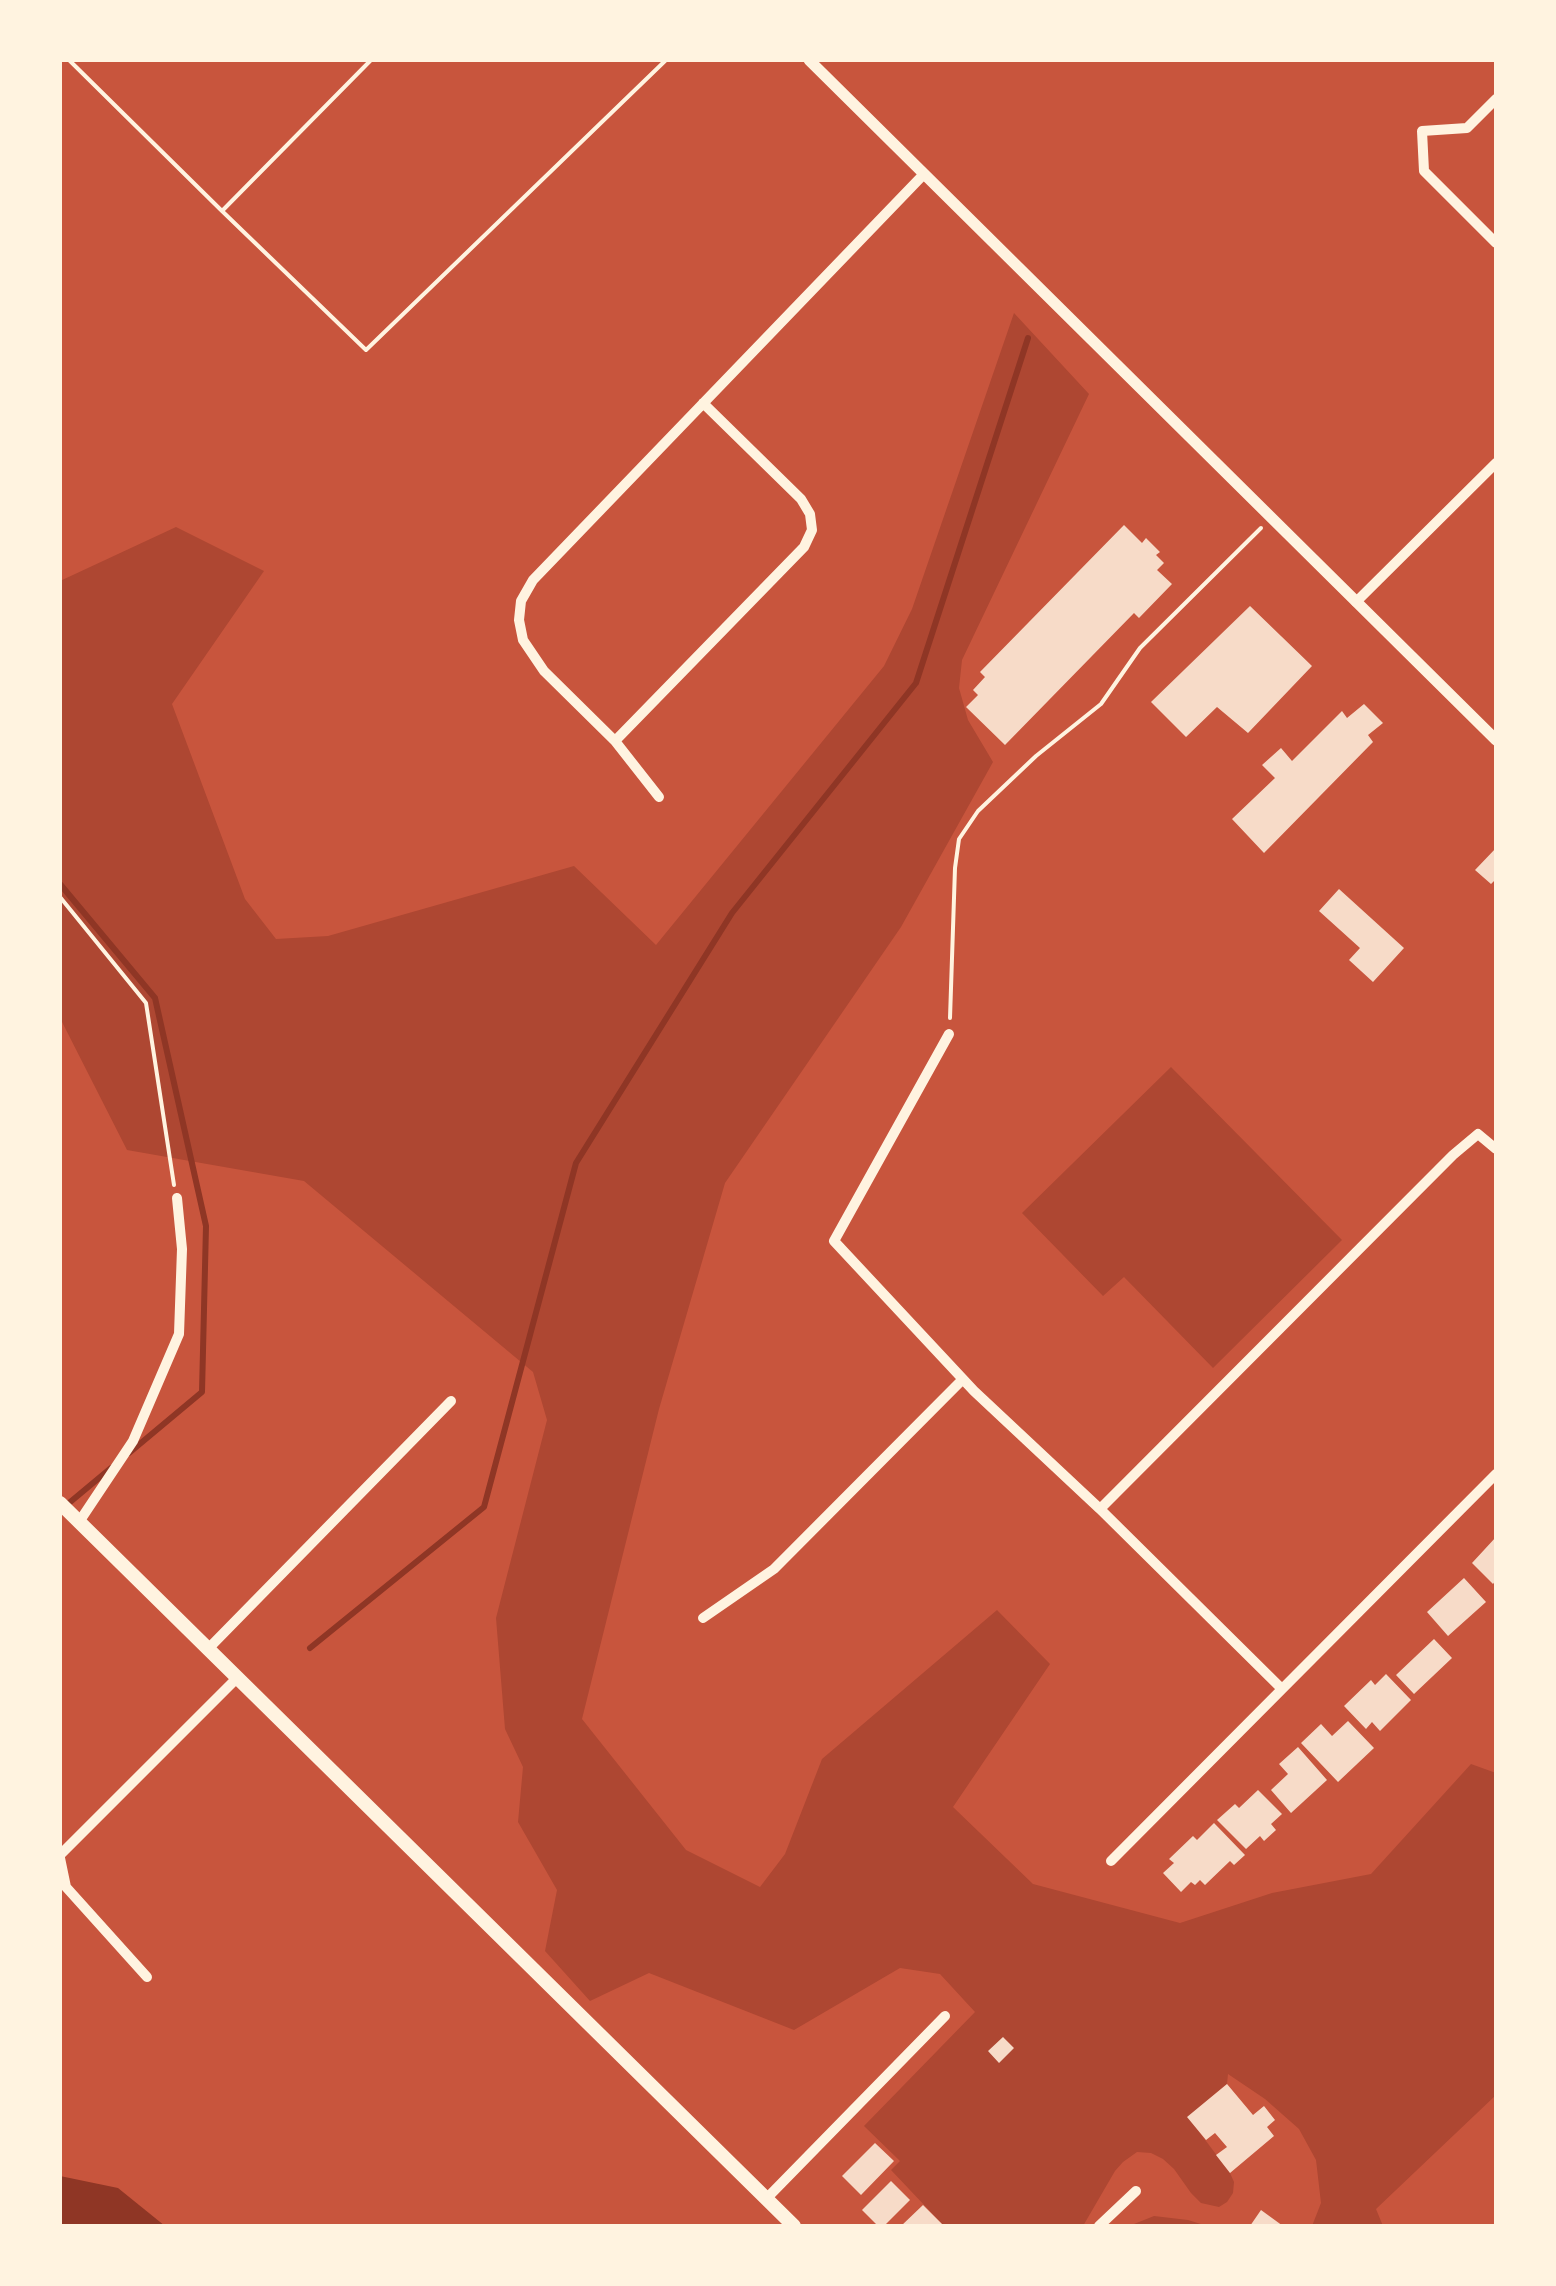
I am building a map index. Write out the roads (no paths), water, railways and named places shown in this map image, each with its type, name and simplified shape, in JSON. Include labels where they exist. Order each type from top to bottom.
[{"type":"main road","points":[[60,1504],[794,2226]]},
{"type":"street","points":[[809,60],[1496,740]]},
{"type":"street","points":[[1496,99],[1467,128],[1422,131],[1424,171],[1496,243]]},
{"type":"street","points":[[660,797],[615,741],[544,671],[524,640],[521,601],[533,580],[924,174]]},
{"type":"street","points":[[615,741],[804,547],[812,530],[810,514],[801,499],[703,403]]},
{"type":"street","points":[[1356,602],[1496,463]]},
{"type":"street","points":[[949,1034],[834,1241],[964,1379],[1282,1689]]},
{"type":"street","points":[[1100,1509],[1453,1155],[1478,1134],[1496,1149]]},
{"type":"street","points":[[79,1522],[133,1441],[179,1334],[182,1249],[176,1198]]},
{"type":"street","points":[[703,1618],[774,1569],[964,1379]]},
{"type":"street","points":[[208,1650],[450,1401]]},
{"type":"street","points":[[1110,1861],[1496,1474]]},
{"type":"street","points":[[146,1977],[66,1887],[60,1857],[237,1678]]},
{"type":"street","points":[[767,2198],[945,2016]]},
{"type":"street","points":[[1100,2226],[1136,2191]]},
{"type":"waterway","points":[[310,1648],[484,1507],[576,1163],[732,913],[916,683],[1028,338]]},
{"type":"waterway","points":[[60,884],[155,998],[206,1226],[202,1392],[129,1453]]},
{"type":"waterway","points":[[63,1508],[111,1468]]}]
